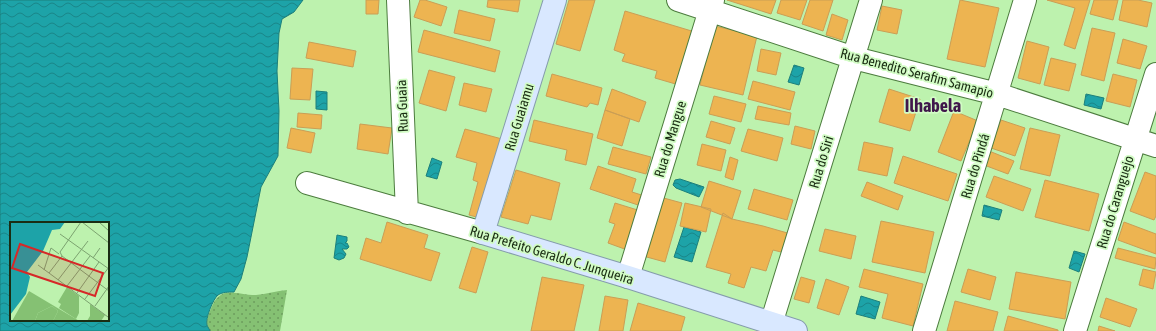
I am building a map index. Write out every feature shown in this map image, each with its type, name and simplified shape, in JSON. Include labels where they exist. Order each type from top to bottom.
[{"type":"main road","name":"Rua Guaiamu","points":[[483,233],[555,0]]},
{"type":"main road","name":"Rua Prefeito Geraldo C. Junqueira","points":[[483,233],[628,277],[796,331]]},
{"type":"street","name":"Rua Guaia","points":[[398,0],[407,212]]},
{"type":"street","name":"Rua Benedito Serafim Samapio","points":[[678,0],[711,5],[854,58],[997,94],[1156,146]]},
{"type":"street","name":"Rua do Siri","points":[[771,324],[871,0]]},
{"type":"street","name":"Rua do Pindá","points":[[924,331],[1025,0]]},
{"type":"street","name":"Rua do Mangue","points":[[628,277],[711,5]]},
{"type":"street","name":"Rua do Caranguejo","points":[[1075,331],[1156,74]]},
{"type":"street","name":"Rua Prefeito Geraldo C. Junqueira","points":[[307,183],[483,233]]},
{"type":"green space","points":[[287,290],[280,331],[210,331],[207,326],[208,316],[214,302],[223,294],[228,292],[256,295]]},
{"type":"water","points":[[0,0],[303,0],[294,12],[282,19],[279,33],[277,71],[279,111],[278,156],[261,187],[241,279],[234,292],[220,294],[214,301],[207,318],[207,325],[210,331],[0,331]]},
{"type":"water","points":[[794,65],[804,68],[799,85],[788,82]]},
{"type":"water","points":[[316,91],[327,92],[327,110],[316,109]]},
{"type":"water","points":[[1086,94],[1104,98],[1101,109],[1084,105]]},
{"type":"water","points":[[432,158],[442,162],[437,179],[426,176]]},
{"type":"water","points":[[680,179],[704,187],[699,197],[676,188],[673,185],[675,180]]},
{"type":"water","points":[[984,205],[1002,210],[999,220],[982,216]]},
{"type":"water","points":[[684,227],[701,232],[692,262],[674,257]]},
{"type":"water","points":[[337,235],[347,237],[347,241],[345,243],[347,243],[349,247],[347,249],[342,249],[346,254],[344,258],[339,260],[334,258]]},
{"type":"water","points":[[1074,251],[1085,254],[1079,272],[1069,268]]},
{"type":"water","points":[[861,296],[880,302],[875,319],[856,314]]},
{"type":"building","points":[[366,0],[379,0],[378,14],[366,14]]},
{"type":"building","points":[[420,0],[425,0],[447,7],[441,26],[414,17]]},
{"type":"building","points":[[488,0],[520,0],[518,12],[487,7]]},
{"type":"building","points":[[569,0],[595,0],[580,51],[556,44]]},
{"type":"building","points":[[727,0],[776,0],[771,14]]},
{"type":"building","points":[[781,0],[807,0],[800,20],[777,13]]},
{"type":"building","points":[[810,0],[833,0],[823,31],[802,24]]},
{"type":"building","points":[[960,0],[999,8],[985,67],[947,59]]},
{"type":"building","points":[[1047,0],[1090,0],[1075,49],[1064,45],[1075,8]]},
{"type":"building","points":[[1094,0],[1118,0],[1113,20],[1090,14]]},
{"type":"building","points":[[1123,0],[1138,0],[1152,3],[1147,27],[1119,20]]},
{"type":"building","points":[[882,6],[902,10],[897,34],[877,30]]},
{"type":"building","points":[[459,10],[495,19],[490,41],[454,33]]},
{"type":"building","points":[[625,11],[695,32],[679,85],[655,78],[657,71],[622,61],[625,54],[614,50]]},
{"type":"building","points":[[832,14],[848,20],[842,40],[826,35]]},
{"type":"building","points":[[715,26],[757,36],[743,95],[700,85]]},
{"type":"building","points":[[1092,28],[1115,33],[1104,81],[1081,75]]},
{"type":"building","points":[[424,30],[500,51],[495,72],[418,52]]},
{"type":"building","points":[[1123,39],[1147,46],[1140,69],[1117,63]]},
{"type":"building","points":[[1027,41],[1049,47],[1040,84],[1018,78]]},
{"type":"building","points":[[309,42],[356,51],[353,67],[306,58]]},
{"type":"building","points":[[761,49],[781,53],[776,75],[757,71]]},
{"type":"building","points":[[1051,58],[1076,64],[1069,91],[1044,85]]},
{"type":"building","points":[[292,68],[313,69],[310,100],[290,99]]},
{"type":"building","points":[[429,70],[455,77],[446,111],[419,103]]},
{"type":"building","points":[[552,74],[602,88],[598,105],[590,103],[587,107],[546,96]]},
{"type":"building","points":[[1113,74],[1137,80],[1130,107],[1106,101]]},
{"type":"building","points":[[753,81],[795,92],[790,110],[748,99]]},
{"type":"building","points":[[464,83],[492,89],[486,112],[459,105]]},
{"type":"building","points":[[612,89],[646,102],[639,122],[605,110]]},
{"type":"building","points":[[889,89],[920,99],[910,131],[879,122]]},
{"type":"building","points":[[714,96],[746,104],[741,122],[709,114]]},
{"type":"building","points":[[758,106],[791,113],[789,125],[755,119]]},
{"type":"building","points":[[605,110],[630,119],[622,146],[597,138]]},
{"type":"building","points":[[954,111],[978,121],[961,161],[938,152]]},
{"type":"building","points":[[298,113],[322,115],[321,129],[297,127]]},
{"type":"building","points":[[534,120],[593,134],[586,165],[565,160],[567,150],[529,141]]},
{"type":"building","points":[[1001,120],[1025,128],[1015,156],[991,148]]},
{"type":"building","points":[[711,121],[735,128],[730,144],[706,137]]},
{"type":"building","points":[[360,124],[392,128],[388,154],[357,149]]},
{"type":"building","points":[[795,126],[815,131],[811,149],[791,144]]},
{"type":"building","points":[[291,128],[315,133],[311,153],[287,148]]},
{"type":"building","points":[[1030,128],[1060,135],[1050,176],[1020,169]]},
{"type":"building","points":[[465,129],[502,139],[480,218],[469,215],[478,182],[473,180],[477,163],[456,157]]},
{"type":"building","points":[[748,129],[783,138],[777,161],[741,151]]},
{"type":"building","points":[[864,142],[893,148],[887,176],[858,170]]},
{"type":"building","points":[[702,144],[726,150],[721,171],[697,165]]},
{"type":"building","points":[[613,147],[651,157],[646,174],[608,164]]},
{"type":"building","points":[[989,151],[1014,161],[1008,174],[984,165]]},
{"type":"building","points":[[903,156],[957,174],[948,201],[894,183]]},
{"type":"building","points":[[730,157],[738,160],[733,180],[725,177]]},
{"type":"building","points":[[598,166],[636,179],[632,192],[651,198],[647,208],[590,189]]},
{"type":"building","points":[[516,170],[560,183],[551,220],[531,215],[528,224],[501,217]]},
{"type":"building","points":[[1145,172],[1156,176],[1156,216],[1154,220],[1130,211]]},
{"type":"building","points":[[994,176],[1031,189],[1023,211],[986,197]]},
{"type":"building","points":[[1045,180],[1099,194],[1089,231],[1035,217]]},
{"type":"building","points":[[709,181],[741,191],[732,219],[701,207]]},
{"type":"building","points":[[867,182],[903,196],[898,210],[861,196]]},
{"type":"building","points":[[754,189],[793,200],[787,220],[748,209]]},
{"type":"building","points":[[660,197],[682,203],[665,262],[643,256]]},
{"type":"building","points":[[615,203],[644,212],[630,251],[608,243],[615,224],[609,222]]},
{"type":"building","points":[[685,203],[711,209],[706,232],[680,226]]},
{"type":"building","points":[[723,213],[732,219],[791,234],[785,253],[773,250],[766,271],[751,267],[744,288],[728,283],[731,274],[706,267]]},
{"type":"building","points":[[881,221],[934,232],[925,273],[872,262]]},
{"type":"building","points":[[387,222],[428,235],[424,248],[440,253],[431,281],[360,259],[366,238],[381,243]]},
{"type":"building","points":[[1124,222],[1156,234],[1156,254],[1118,240]]},
{"type":"building","points":[[825,229],[856,236],[851,259],[819,251]]},
{"type":"building","points":[[472,247],[488,252],[476,293],[459,288]]},
{"type":"building","points":[[1118,248],[1156,258],[1155,269],[1115,258]]},
{"type":"building","points":[[864,269],[923,284],[913,326],[882,318],[888,294],[859,287]]},
{"type":"building","points":[[968,269],[996,277],[990,300],[961,292]]},
{"type":"building","points":[[1143,269],[1156,272],[1153,289],[1139,285]]},
{"type":"building","points":[[1016,272],[1071,282],[1065,319],[1009,309]]},
{"type":"building","points":[[542,277],[584,285],[574,331],[531,331]]},
{"type":"building","points":[[801,277],[815,281],[809,303],[794,299]]},
{"type":"building","points":[[826,279],[849,287],[839,315],[817,308]]},
{"type":"building","points":[[605,296],[628,300],[623,331],[599,331]]},
{"type":"building","points":[[1106,298],[1137,309],[1130,327],[1100,317]]},
{"type":"building","points":[[955,301],[998,312],[993,331],[947,331]]},
{"type":"building","points":[[638,303],[685,317],[681,331],[630,331]]},
{"type":"building","points":[[1008,316],[1058,330],[1058,331],[1004,331]]},
{"type":"building","points":[[1099,326],[1115,331],[1098,331]]},
{"type":"district","name":"Ilhabela","points":[[933,106]]}]
